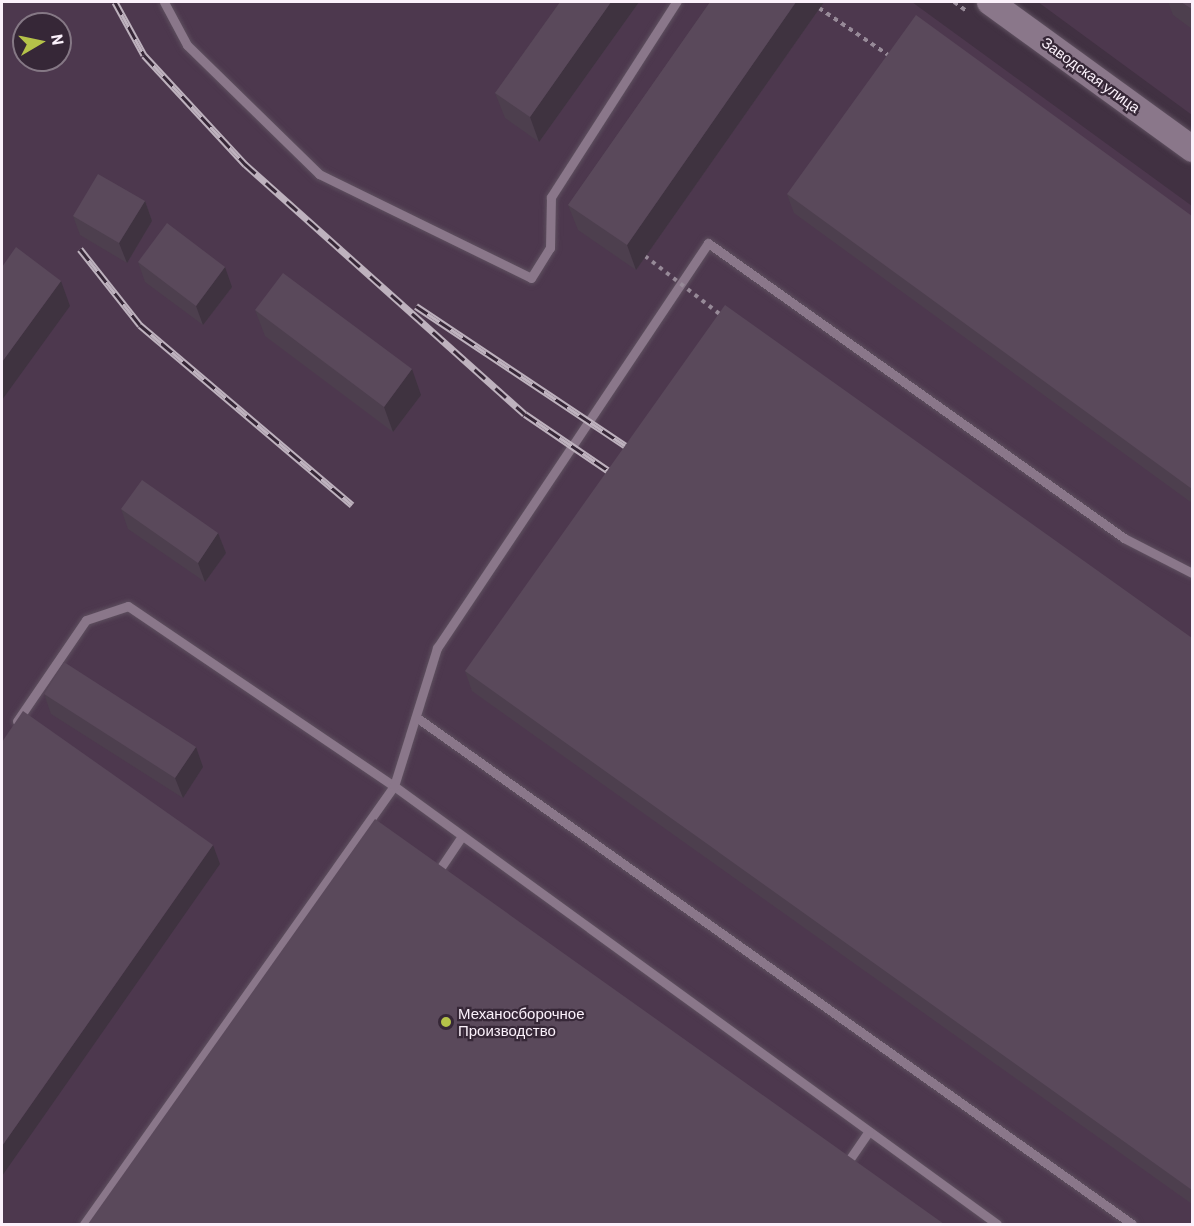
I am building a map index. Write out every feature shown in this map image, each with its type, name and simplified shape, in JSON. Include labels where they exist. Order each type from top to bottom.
[{"type":"main road","name":"Заводская улица","points":[[990,2],[1192,149]]},
{"type":"lane","points":[[164,2],[187,45],[319,174],[531,278],[550,248],[551,197],[676,2]]},
{"type":"lane","points":[[84,1224],[394,786],[437,648],[708,243],[1124,538],[1192,573]]},
{"type":"lane","points":[[8,735],[86,620],[128,606],[394,786],[997,1224]]},
{"type":"lane","points":[[416,717],[1132,1224]]},
{"type":"lane","points":[[435,876],[462,836]]},
{"type":"lane","points":[[844,1168],[868,1131]]},
{"type":"path","points":[[819,8],[902,64]]},
{"type":"path","points":[[645,256],[732,324]]},
{"type":"shaded area","points":[[2,2],[912,2],[1192,206],[1192,1224],[2,1224]]},
{"type":"shaded area","points":[[1038,2],[1192,2],[1192,115]]},
{"type":"building","points":[[560,2],[611,2],[530,117],[495,93]]},
{"type":"building","points":[[710,2],[796,2],[627,245],[568,205]]},
{"type":"building","points":[[1181,2],[1192,2],[1192,9]]},
{"type":"building","points":[[916,15],[1192,216],[1192,489],[787,194]]},
{"type":"building","points":[[98,174],[145,201],[119,243],[73,216]]},
{"type":"building","points":[[167,223],[225,267],[196,306],[138,262]]},
{"type":"building","points":[[16,247],[61,281],[2,362],[2,267]]},
{"type":"building","points":[[283,273],[412,369],[384,407],[255,310]]},
{"type":"building","points":[[725,305],[1192,638],[1192,1190],[465,671]]},
{"type":"building","points":[[142,480],[218,533],[198,563],[121,509]]},
{"type":"building","points":[[64,662],[196,747],[175,778],[44,694]]},
{"type":"building","points":[[23,711],[213,845],[2,1146],[2,742]]},
{"type":"building","name":"Механосборочное Производство","points":[[375,819],[944,1224],[88,1224]]},
{"type":"railway","points":[[115,2],[144,55],[245,164],[525,414],[622,480]]},
{"type":"railway","points":[[80,249],[140,325],[352,505]]},
{"type":"railway","points":[[416,306],[638,454]]},
{"type":"place","name":"Механосборочное Производство","points":[[446,1022]]}]
